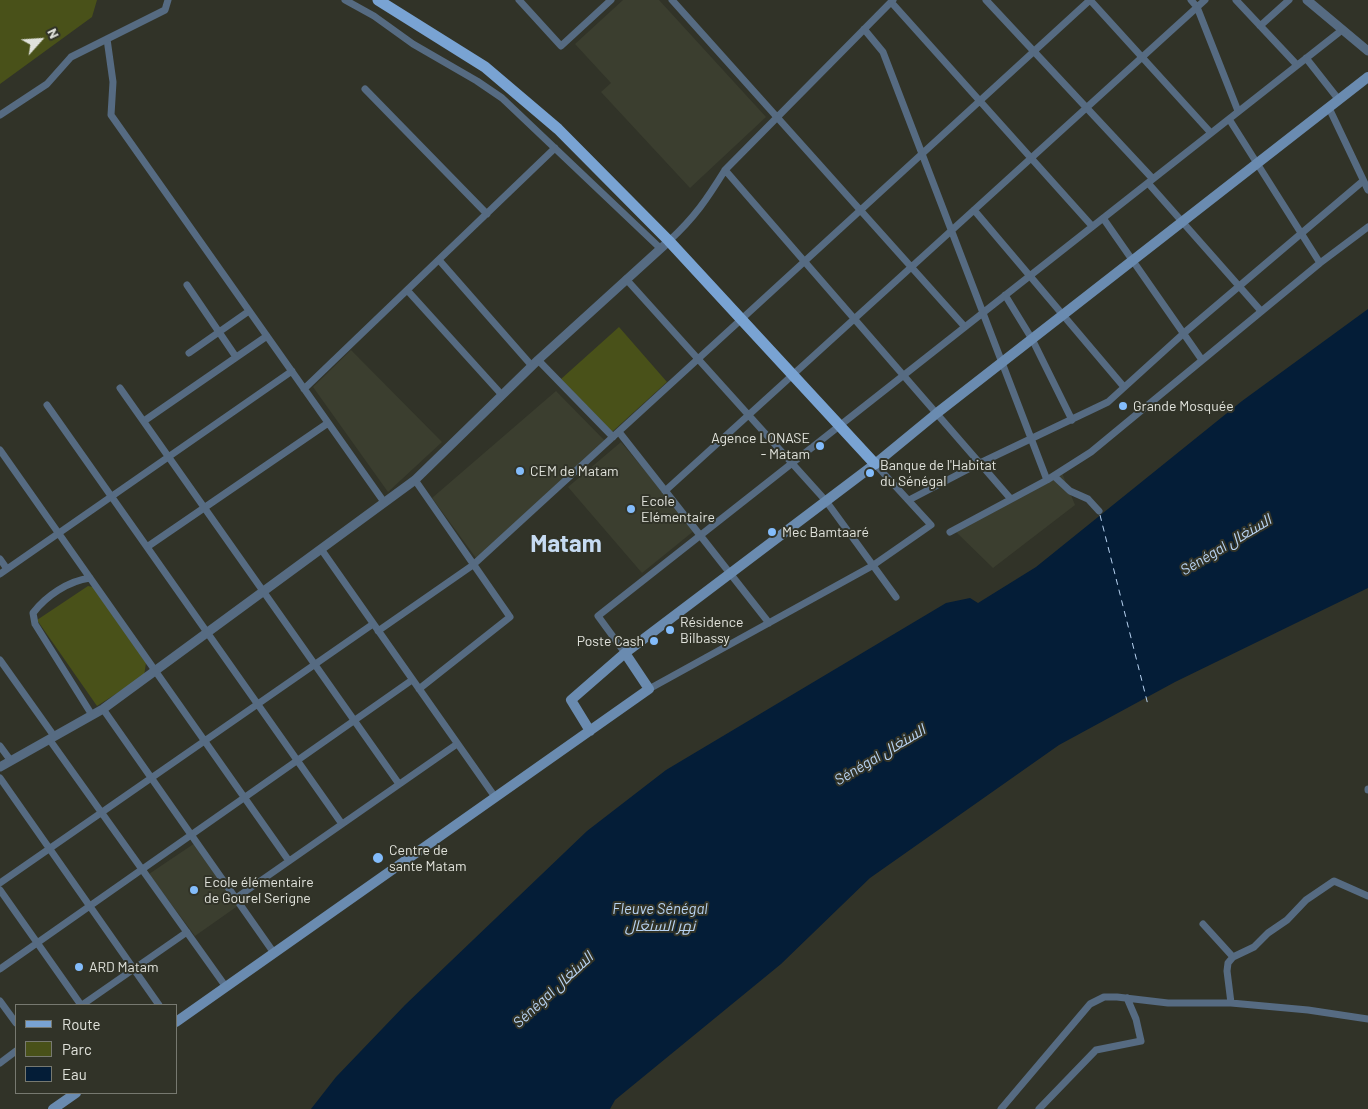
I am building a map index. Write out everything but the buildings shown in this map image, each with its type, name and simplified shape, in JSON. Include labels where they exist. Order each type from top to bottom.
[{"type":"main road","points":[[378,0],[460,50],[524,98],[558,129],[665,244],[742,319],[875,464]]},
{"type":"main road","points":[[590,731],[571,700],[625,652],[875,464],[937,413],[1368,78]]},
{"type":"main road","points":[[178,1021],[649,689],[625,652]]},
{"type":"main road","points":[[53,1109],[70,1094]]},
{"type":"street","points":[[0,115],[47,84],[71,57],[165,10],[168,0]]},
{"type":"street","points":[[345,0],[374,16],[414,44],[477,81],[514,109],[555,148],[665,244]]},
{"type":"street","points":[[519,0],[561,46],[610,0]]},
{"type":"street","points":[[672,0],[965,326]]},
{"type":"street","points":[[986,0],[1086,108],[1261,312]]},
{"type":"street","points":[[378,631],[473,565],[1090,0],[1211,133]]},
{"type":"street","points":[[1191,0],[1197,7],[1238,111]]},
{"type":"street","points":[[665,491],[1205,0]]},
{"type":"street","points":[[1236,0],[1297,65]]},
{"type":"street","points":[[1260,26],[1289,0]]},
{"type":"street","points":[[1307,0],[1368,50]]},
{"type":"street","points":[[0,767],[103,709],[415,480],[535,363],[692,220],[706,202],[725,170],[892,1],[1092,226]]},
{"type":"street","points":[[864,29],[884,52],[1002,363],[1032,439],[1050,478],[1070,491],[1088,498],[1099,512]]},
{"type":"street","points":[[625,652],[598,616],[1342,30]]},
{"type":"street","points":[[107,39],[113,82],[111,114],[384,502]]},
{"type":"street","points":[[1306,58],[1339,100]]},
{"type":"street","points":[[365,89],[487,214]]},
{"type":"street","points":[[514,109],[524,98]]},
{"type":"street","points":[[1328,108],[1368,190]]},
{"type":"street","points":[[1229,119],[1320,263]]},
{"type":"street","points":[[304,389],[555,148]]},
{"type":"street","points":[[725,170],[1010,498]]},
{"type":"street","points":[[909,500],[980,463],[1108,402],[1184,333],[1363,181]]},
{"type":"street","points":[[974,210],[1124,387]]},
{"type":"street","points":[[1104,218],[1202,360]]},
{"type":"street","points":[[950,532],[1050,478],[1091,452],[1320,263],[1368,227]]},
{"type":"street","points":[[440,260],[535,363],[616,434],[665,491],[769,623]]},
{"type":"street","points":[[626,279],[826,501],[896,597]]},
{"type":"street","points":[[187,285],[236,357]]},
{"type":"street","points":[[407,290],[502,395]]},
{"type":"street","points":[[1005,295],[1032,339],[1072,420]]},
{"type":"street","points":[[189,354],[249,311]]},
{"type":"street","points":[[144,422],[267,336]]},
{"type":"street","points":[[0,574],[292,371]]},
{"type":"street","points":[[120,388],[399,784]]},
{"type":"street","points":[[47,405],[342,824]]},
{"type":"street","points":[[147,548],[328,423]]},
{"type":"street","points":[[0,450],[289,861]]},
{"type":"street","points":[[649,689],[872,566],[931,525],[875,464]]},
{"type":"street","points":[[415,480],[510,617],[419,689]]},
{"type":"street","points":[[321,549],[495,797]]},
{"type":"street","points":[[0,559],[7,569]]},
{"type":"street","points":[[90,578],[72,583],[46,598],[33,613],[35,624],[92,715]]},
{"type":"street","points":[[0,883],[373,624]]},
{"type":"street","points":[[0,660],[102,812],[226,987]]},
{"type":"street","points":[[0,969],[412,680]]},
{"type":"street","points":[[103,709],[274,953]]},
{"type":"street","points":[[236,898],[457,744]]},
{"type":"street","points":[[0,746],[11,761]]},
{"type":"street","points":[[0,778],[158,1004]]},
{"type":"street","points":[[1231,1003],[1227,970],[1228,963],[1233,957],[1254,947],[1268,933],[1287,920],[1306,900],[1334,881],[1368,896]]},
{"type":"street","points":[[0,890],[81,1004]]},
{"type":"street","points":[[1203,924],[1233,957]]},
{"type":"street","points":[[83,1004],[187,932]]},
{"type":"street","points":[[1001,1109],[1090,1004],[1104,997],[1168,1003],[1231,1003],[1308,1010],[1368,1019]]},
{"type":"street","points":[[1038,1109],[1096,1050],[1141,1042],[1136,1019],[1127,998]]},
{"type":"street","points":[[0,1001],[15,1023]]},
{"type":"street","points":[[0,1063],[15,1052]]},
{"type":"shaded area","points":[[623,0],[659,0],[766,117],[690,188],[601,92],[611,83],[575,44]]},
{"type":"shaded area","points":[[351,350],[442,442],[388,492],[313,387]]},
{"type":"shaded area","name":"CEM de Matam","points":[[556,391],[607,443],[476,558],[432,498]]},
{"type":"shaded area","name":"Ecole Elémentaire","points":[[621,442],[695,530],[642,573],[568,487]]},
{"type":"shaded area","points":[[1062,473],[1075,505],[993,568],[955,531]]},
{"type":"shaded area","name":"Ecole élémentaire de Gourel Serigne","points":[[195,843],[239,905],[195,936],[149,874]]},
{"type":"green space","points":[[0,0],[97,0],[92,17],[0,84]]},
{"type":"green space","points":[[619,327],[667,382],[612,432],[561,379]]},
{"type":"green space","points":[[88,586],[93,587],[146,663],[144,676],[97,706],[37,620]]},
{"type":"water","name":"Fleuve Sénégal نهر السنغال","points":[[1368,309],[1368,588],[1175,682],[1059,745],[870,878],[781,964],[615,1100],[610,1109],[311,1109],[336,1077],[405,1005],[587,831],[666,770],[946,603],[970,598],[978,603],[1036,567],[1242,401]]},
{"type":"ferry route","points":[[1100,515],[1148,705]]},
{"type":"place","name":"Grande Mosquée","points":[[1123,406]]},
{"type":"place","name":"Agence LONASE - Matam","points":[[820,446]]},
{"type":"place","name":"CEM de Matam","points":[[520,471]]},
{"type":"place","name":"Banque de l'Habitat du Sénégal","points":[[870,473]]},
{"type":"place","name":"Ecole Elémentaire","points":[[631,509]]},
{"type":"place","name":"Mec Bamtaaré","points":[[772,532]]},
{"type":"place","name":"Résidence Bilbassy","points":[[670,630]]},
{"type":"place","name":"Poste Cash","points":[[654,641]]},
{"type":"place","name":"Centre de sante Matam","points":[[378,858]]},
{"type":"place","name":"Ecole élémentaire de Gourel Serigne","points":[[194,890]]},
{"type":"place","name":"ARD Matam","points":[[79,967]]},
{"type":"district","name":"Matam","points":[[566,544]]},
{"type":"water label","name":"Sénégal السنغال","points":[[1226,545]]},
{"type":"water label","name":"Sénégal السنغال","points":[[880,755]]},
{"type":"water label","name":"Sénégal السنغال","points":[[553,990]]}]
